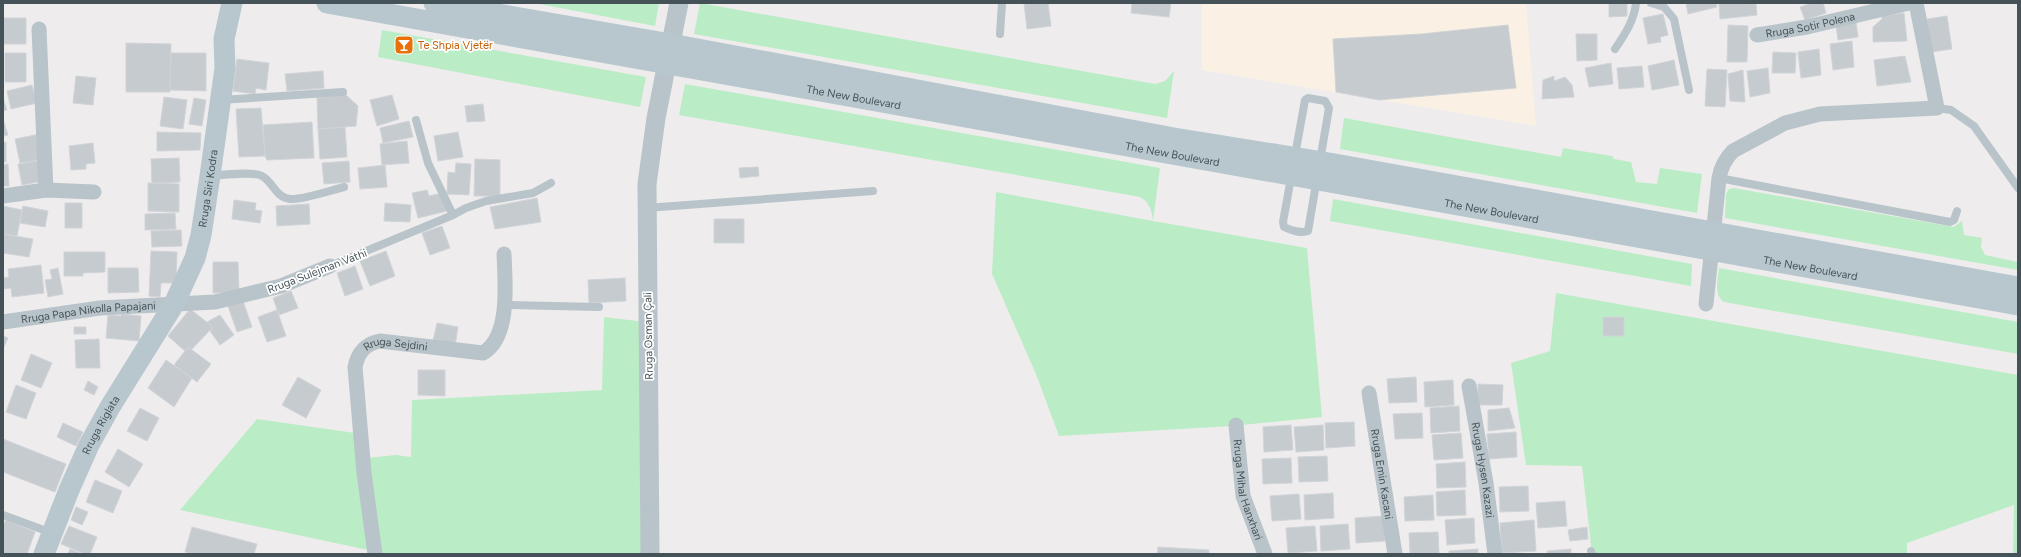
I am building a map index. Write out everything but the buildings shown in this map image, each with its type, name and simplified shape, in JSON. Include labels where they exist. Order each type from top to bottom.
[{"type":"main road","name":"Rruga Siri Kodra","points":[[174,304],[194,258],[201,235],[225,68],[224,39],[232,3]]},
{"type":"main road","name":"Rruga Siri Kodra","points":[[225,68],[238,41],[247,3]]},
{"type":"main road","name":"The New Boulevard","points":[[327,3],[669,54],[1712,241],[2018,287]]},
{"type":"main road","name":"The New Boulevard","points":[[434,3],[669,54]]},
{"type":"main road","name":"The New Boulevard","points":[[1712,241],[2018,305]]},
{"type":"main road","name":"Rruga Riglata","points":[[44,554],[89,446],[110,407],[174,304]]},
{"type":"street","name":"Rruga Osman Çali","points":[[650,554],[646,208],[649,160],[679,3]]},
{"type":"street","name":"Rruga Sotir Polena","points":[[1757,35],[1807,27],[1909,3]]},
{"type":"street","points":[[1706,304],[1719,178],[1721,168],[1727,157],[1733,151],[1784,123],[1820,114],[1937,108],[1916,3]]},
{"type":"street","points":[[39,29],[46,190]]},
{"type":"street","points":[[3,196],[46,190],[94,192]]},
{"type":"street","name":"Rruga Sejdini","points":[[375,554],[364,473],[354,367],[357,356],[371,343],[380,341],[482,353],[489,350],[494,342],[506,305],[504,254]]},
{"type":"street","name":"Rruga Sulejman Vathi","points":[[174,304],[215,302],[246,296],[281,286],[330,266]]},
{"type":"street","name":"Rruga Papa Nikolla Papajani","points":[[3,322],[100,308],[174,304]]},
{"type":"street","name":"Rruga Hysen Kazazi","points":[[1469,386],[1486,483],[1495,554]]},
{"type":"street","name":"Rruga Emin Kacani","points":[[1369,393],[1396,554]]},
{"type":"street","name":"Rruga Mihal Hanxhari","points":[[1236,424],[1243,496],[1265,554]]},
{"type":"lane","points":[[1000,34],[1002,3]]},
{"type":"lane","points":[[1615,49],[1630,26],[1635,14],[1636,3]]},
{"type":"lane","points":[[1651,3],[1664,7],[1674,19],[1689,90]]},
{"type":"lane","points":[[220,100],[343,92]]},
{"type":"lane","points":[[1308,98],[1325,101],[1329,108],[1308,232],[1304,233],[1284,227],[1283,222],[1293,166],[1305,100],[1308,98]]},
{"type":"lane","points":[[1937,108],[1951,110],[1974,126],[2018,188]]},
{"type":"lane","points":[[416,120],[428,163],[453,215]]},
{"type":"lane","points":[[210,176],[257,174],[268,180],[277,193],[282,197],[292,199],[344,187]]},
{"type":"lane","points":[[1719,178],[1950,222],[1954,220],[1957,211]]},
{"type":"lane","name":"Rruga Sulejman Vathi","points":[[330,266],[453,215],[466,208],[486,201],[533,193],[550,184]]},
{"type":"lane","points":[[646,208],[873,191]]},
{"type":"lane","points":[[506,305],[599,307]]},
{"type":"lane","points":[[3,516],[52,533]]},
{"type":"shaded area","points":[[1202,3],[1526,3],[1536,126],[1202,70]]},
{"type":"green space","points":[[534,3],[659,3],[655,26]]},
{"type":"green space","points":[[700,3],[1155,84],[1165,81],[1174,71],[1167,118],[694,34]]},
{"type":"green space","points":[[382,30],[646,77],[640,107],[378,57]]},
{"type":"green space","points":[[685,84],[1160,168],[1153,221],[1150,207],[1146,201],[1140,197],[679,115]]},
{"type":"green space","points":[[1344,118],[1561,157],[1563,148],[1612,156],[1614,159],[1631,162],[1636,182],[1657,184],[1660,168],[1702,174],[1697,213],[1340,149]]},
{"type":"green space","points":[[1734,188],[1954,227],[1962,221],[1964,235],[1982,238],[1981,247],[1985,255],[2018,262],[2018,270],[1725,218],[1726,194],[1729,189]]},
{"type":"green space","points":[[996,192],[1307,248],[1322,417],[1232,426],[1059,436],[1036,374],[992,274]]},
{"type":"green space","points":[[1333,199],[1692,264],[1691,286],[1330,221]]},
{"type":"green space","points":[[1719,268],[2018,322],[2018,354],[1724,302],[1718,295],[1717,291]]},
{"type":"green space","points":[[1556,293],[2018,375],[2018,554],[2013,554],[2014,505],[1907,543],[1907,554],[1592,554],[1582,466],[1526,465],[1511,363],[1550,351]]},
{"type":"green space","points":[[604,317],[645,322],[650,554],[387,554],[180,510],[257,419],[355,433],[357,459],[396,455],[411,457],[412,400],[602,390]]},
{"type":"place","name":"Te Shpia Vjetër","points":[[404,45]]}]
